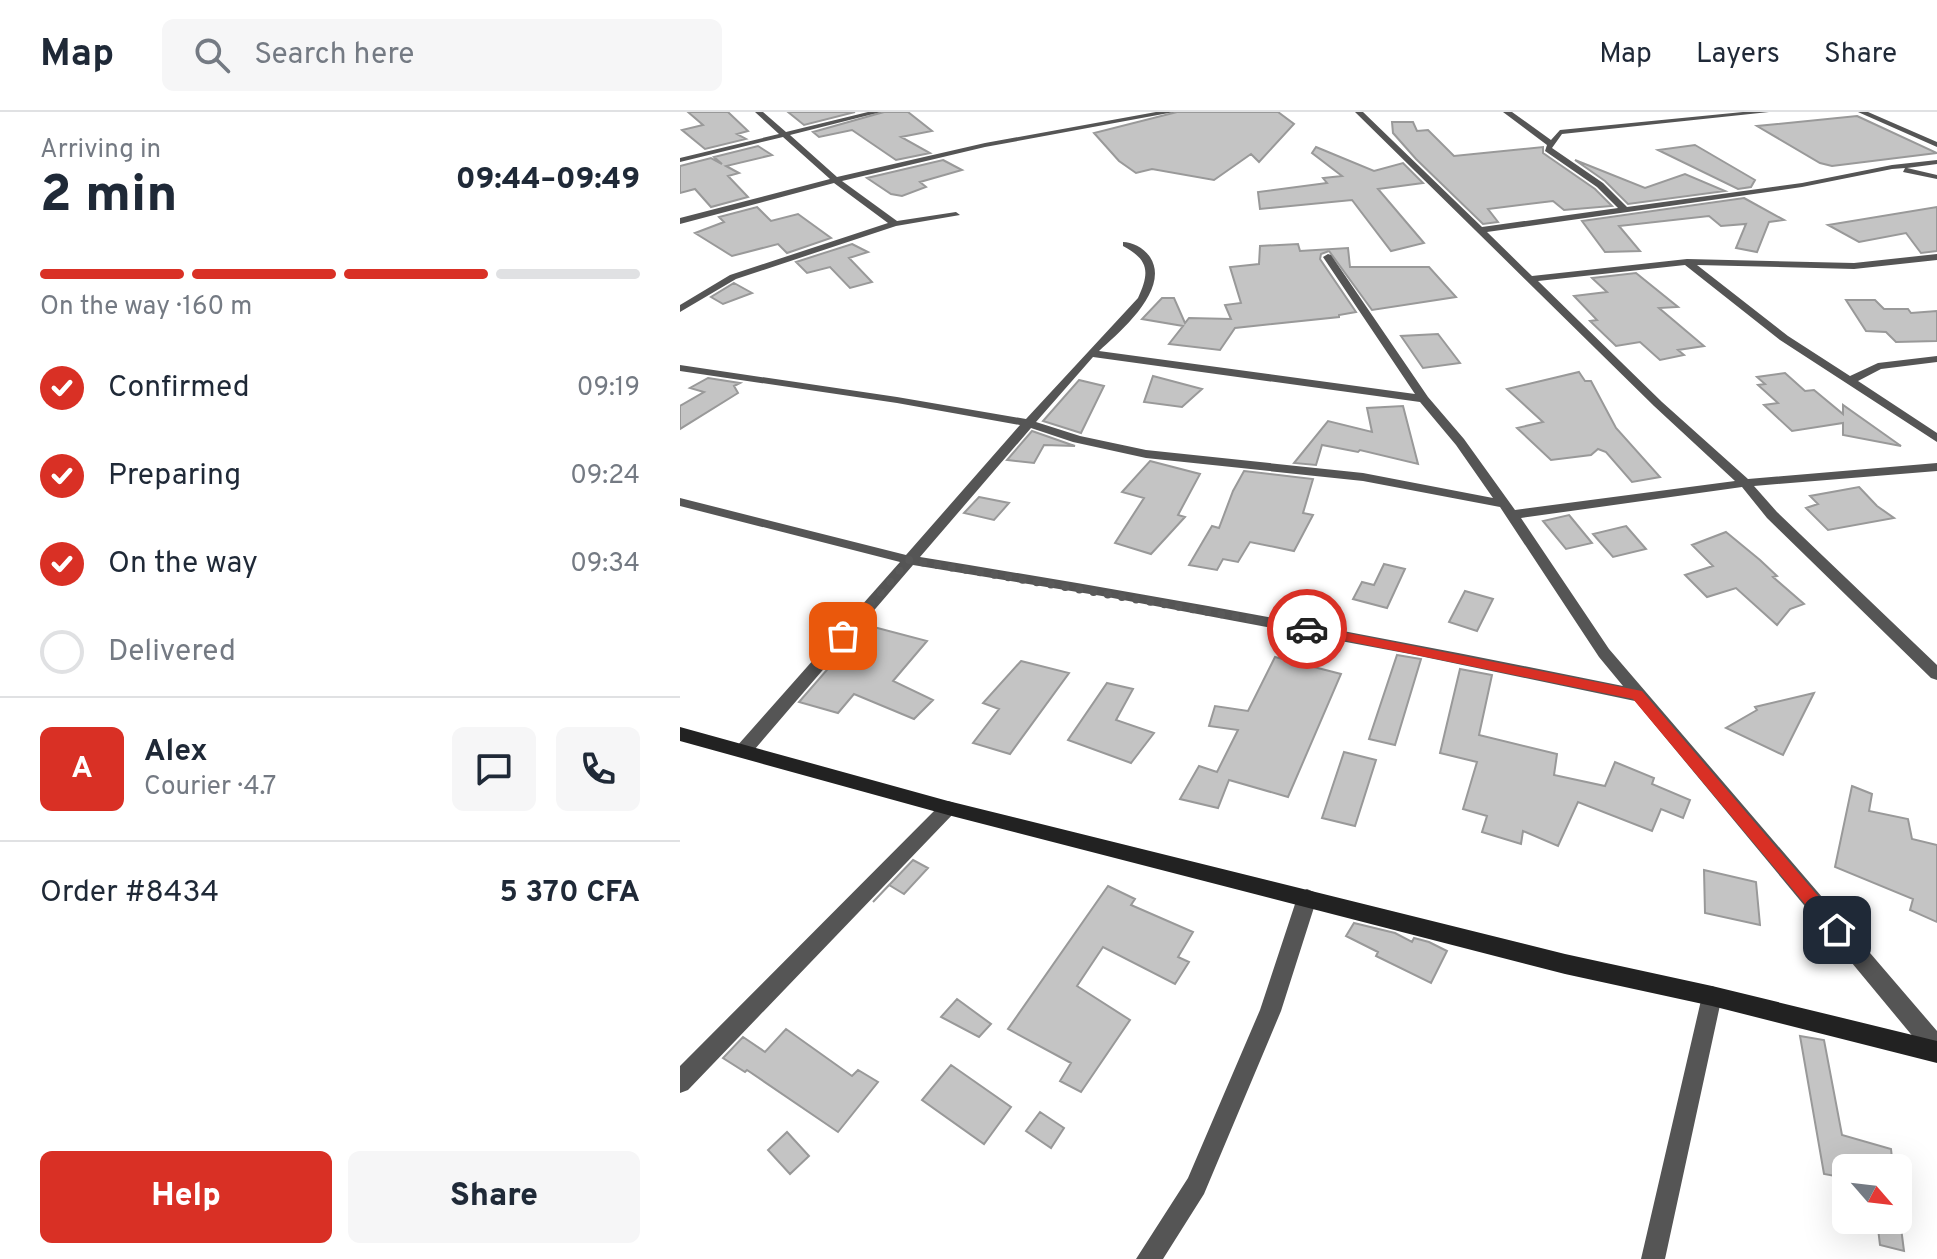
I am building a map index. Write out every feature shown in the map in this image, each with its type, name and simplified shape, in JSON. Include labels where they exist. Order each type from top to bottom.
[{"type":"street","points":[[759,112],[835,180],[895,224]]},
{"type":"street","points":[[680,160],[877,112]]},
{"type":"street","points":[[680,221],[835,180],[1060,129],[1170,112]]},
{"type":"street","points":[[1359,112],[1658,404],[1745,483],[1772,515],[1937,674]]},
{"type":"street","points":[[1507,112],[1550,143]]},
{"type":"street","points":[[1624,209],[1600,185],[1548,149],[1560,132],[1765,112]]},
{"type":"street","points":[[1863,112],[1875,112]]},
{"type":"street","points":[[1863,112],[1937,145]]},
{"type":"street","points":[[1480,230],[1802,185],[1892,167],[1937,162]]},
{"type":"street","points":[[1892,167],[1937,177]]},
{"type":"street","points":[[680,309],[733,277],[895,224],[956,215]]},
{"type":"street","points":[[743,751],[1090,353],[1138,307],[1148,284],[1147,259],[1126,244]]},
{"type":"street","points":[[1328,257],[1424,399],[1460,442],[1508,509],[1604,653],[1937,1050]]},
{"type":"street","points":[[1530,279],[1687,262],[1854,266],[1937,257]]},
{"type":"street","points":[[1687,262],[1784,338],[1937,438]]},
{"type":"street","points":[[1090,353],[1424,399]]},
{"type":"street","points":[[1852,380],[1878,366],[1937,359]]},
{"type":"street","points":[[680,368],[1028,423],[1077,439],[1146,454],[1363,477],[1508,509],[1745,483],[1937,467]]},
{"type":"street","points":[[680,502],[909,560],[1090,589],[1383,643],[1637,695]]},
{"type":"street","points":[[680,734],[948,808],[1565,964],[1937,1050]]},
{"type":"street","points":[[680,1082],[948,808]]},
{"type":"street","points":[[1148,1259],[1196,1186],[1270,1011],[1307,898]]},
{"type":"street","points":[[1653,1259],[1712,996]]},
{"type":"building","points":[[688,112],[728,112],[748,131],[737,134],[746,139],[705,149],[682,130],[703,125]]},
{"type":"building","points":[[788,112],[855,112],[804,125]]},
{"type":"building","points":[[884,112],[908,112],[932,131],[901,137],[930,153],[896,160],[852,130],[819,137],[813,132]]},
{"type":"building","points":[[1177,112],[1278,112],[1294,124],[1259,162],[1251,154],[1214,180],[1152,169],[1136,173],[1119,161],[1094,133]]},
{"type":"building","points":[[1857,116],[1937,153],[1832,166],[1820,163],[1757,126]]},
{"type":"building","points":[[1392,122],[1413,122],[1417,131],[1428,130],[1454,156],[1543,147],[1543,153],[1595,189],[1612,206],[1564,210],[1553,201],[1488,209],[1498,222],[1483,224],[1416,159],[1393,133]]},
{"type":"building","points":[[1695,145],[1755,180],[1751,187],[1738,189],[1658,150]]},
{"type":"building","points":[[758,146],[772,155],[726,166],[739,173],[728,176],[748,197],[711,207],[695,189],[680,193],[680,166],[711,158],[722,164],[714,157]]},
{"type":"building","points":[[1316,147],[1374,171],[1403,163],[1423,183],[1378,189],[1424,243],[1391,251],[1352,200],[1260,209],[1258,192],[1327,183],[1323,178],[1342,176],[1312,153]]},
{"type":"building","points":[[943,160],[962,170],[920,182],[926,187],[902,196],[891,194],[867,178]]},
{"type":"building","points":[[1575,160],[1645,188],[1685,174],[1725,191],[1628,204],[1605,181]]},
{"type":"building","points":[[1744,198],[1784,220],[1769,222],[1757,252],[1736,248],[1746,224],[1721,226],[1709,216],[1619,226],[1640,251],[1605,252],[1582,221]]},
{"type":"building","points":[[757,207],[771,221],[798,214],[831,238],[787,253],[778,244],[732,256],[695,233],[724,222],[719,217]]},
{"type":"building","points":[[1937,207],[1937,251],[1921,253],[1906,233],[1859,242],[1828,225]]},
{"type":"building","points":[[852,244],[868,252],[849,258],[872,282],[850,288],[830,267],[807,273],[796,262]]},
{"type":"building","points":[[1298,244],[1300,251],[1348,248],[1350,267],[1429,267],[1456,297],[1372,310],[1329,251],[1321,254],[1320,259],[1356,312],[1339,317],[1235,328],[1220,350],[1169,344],[1183,326],[1142,319],[1162,298],[1174,298],[1185,323],[1189,318],[1231,319],[1225,305],[1241,303],[1230,267],[1259,264],[1260,246]]},
{"type":"building","points":[[1636,273],[1678,307],[1659,308],[1704,346],[1678,350],[1684,355],[1660,360],[1640,342],[1616,346],[1590,321],[1597,320],[1574,296],[1607,292],[1592,278]]},
{"type":"building","points":[[734,283],[752,293],[723,304],[711,297]]},
{"type":"building","points":[[1846,300],[1875,300],[1884,309],[1908,309],[1911,313],[1937,311],[1937,341],[1896,342],[1886,332],[1866,331]]},
{"type":"building","points":[[1438,334],[1460,363],[1423,368],[1401,336]]},
{"type":"building","points":[[1579,372],[1585,381],[1591,381],[1616,428],[1660,477],[1632,482],[1606,452],[1598,449],[1591,455],[1551,460],[1517,428],[1543,422],[1507,389]]},
{"type":"building","points":[[1785,373],[1805,391],[1814,390],[1843,414],[1843,405],[1901,446],[1843,435],[1843,423],[1792,431],[1764,405],[1778,403],[1758,385],[1765,384],[1757,377]]},
{"type":"building","points":[[1153,376],[1202,389],[1182,407],[1144,402]]},
{"type":"building","points":[[708,378],[740,383],[734,386],[738,393],[680,429],[680,406],[704,392],[690,388]]},
{"type":"building","points":[[1079,380],[1104,386],[1081,433],[1043,421]]},
{"type":"building","points":[[1403,406],[1418,464],[1360,450],[1322,445],[1316,465],[1294,463],[1328,421],[1372,432],[1367,408]]},
{"type":"building","points":[[1032,431],[1075,446],[1044,445],[1034,463],[1007,460]]},
{"type":"building","points":[[1150,461],[1200,474],[1178,515],[1185,517],[1151,554],[1115,543],[1144,498],[1122,492]]},
{"type":"building","points":[[1244,471],[1313,479],[1303,513],[1313,515],[1294,551],[1250,542],[1238,562],[1223,559],[1217,570],[1189,565],[1212,526],[1219,528]]},
{"type":"building","points":[[1859,487],[1894,518],[1828,530],[1806,508],[1818,504],[1810,496]]},
{"type":"building","points":[[979,497],[1009,503],[994,520],[964,513]]},
{"type":"building","points":[[1569,515],[1592,543],[1566,549],[1543,521]]},
{"type":"building","points":[[1626,526],[1646,549],[1613,557],[1593,534]]},
{"type":"building","points":[[1726,532],[1760,560],[1777,576],[1773,577],[1804,604],[1790,609],[1777,625],[1736,588],[1707,597],[1685,575],[1713,566],[1692,545]]},
{"type":"building","points":[[1384,564],[1405,569],[1387,608],[1353,599],[1362,582],[1374,585]]},
{"type":"building","points":[[1465,591],[1493,599],[1477,631],[1449,622]]},
{"type":"building","points":[[866,625],[927,641],[893,681],[933,700],[914,719],[854,694],[838,713],[799,702]]},
{"type":"building","points":[[1397,655],[1421,659],[1395,745],[1369,739]]},
{"type":"building","points":[[1275,657],[1341,674],[1288,797],[1229,780],[1218,808],[1180,799],[1199,766],[1217,772],[1238,730],[1209,726],[1215,706],[1248,711]]},
{"type":"building","points":[[1021,661],[1069,673],[1010,754],[973,743],[999,709],[983,703]]},
{"type":"building","points":[[1460,669],[1492,675],[1479,735],[1557,754],[1554,775],[1605,786],[1615,762],[1654,778],[1652,784],[1690,800],[1683,818],[1661,809],[1652,831],[1578,802],[1558,846],[1523,831],[1521,844],[1482,832],[1487,816],[1463,809],[1477,762],[1440,753]]},
{"type":"building","points":[[1107,683],[1133,689],[1116,720],[1154,733],[1131,763],[1068,740]]},
{"type":"building","points":[[1814,693],[1783,755],[1726,728],[1757,710],[1755,707]]},
{"type":"building","points":[[1344,752],[1376,760],[1355,826],[1322,818]]},
{"type":"building","points":[[1852,786],[1872,794],[1869,811],[1908,819],[1912,839],[1937,845],[1937,922],[1910,910],[1913,899],[1835,867]]},
{"type":"building","points":[[913,860],[928,868],[904,894],[889,885]]},
{"type":"building","points":[[1704,870],[1756,882],[1760,925],[1705,913]]},
{"type":"building","points":[[1108,886],[1135,899],[1131,905],[1193,932],[1178,957],[1189,962],[1175,984],[1103,947],[1077,986],[1130,1020],[1081,1092],[1060,1081],[1071,1063],[1008,1029]]},
{"type":"building","points":[[1354,923],[1395,933],[1412,942],[1414,938],[1429,942],[1447,951],[1431,983],[1376,956],[1378,952],[1346,936]]},
{"type":"building","points":[[957,999],[991,1024],[979,1037],[941,1017]]},
{"type":"building","points":[[786,1029],[852,1076],[858,1070],[878,1082],[838,1132],[747,1070],[745,1072],[723,1058],[743,1037],[765,1052]]},
{"type":"building","points":[[1800,1036],[1824,1040],[1842,1135],[1891,1149],[1892,1154],[1832,1154],[1832,1175],[1824,1174]]},
{"type":"building","points":[[951,1065],[1011,1107],[984,1144],[922,1100]]},
{"type":"building","points":[[1040,1112],[1064,1128],[1051,1148],[1026,1131]]},
{"type":"building","points":[[787,1132],[809,1156],[790,1174],[768,1150]]},
{"type":"building","points":[[1879,1234],[1902,1234],[1904,1251],[1880,1245]]},
{"type":"way so far","points":[[843,636],[909,560],[1307,629]]},
{"type":"route","points":[[1307,629],[1637,695],[1837,930]]}]
